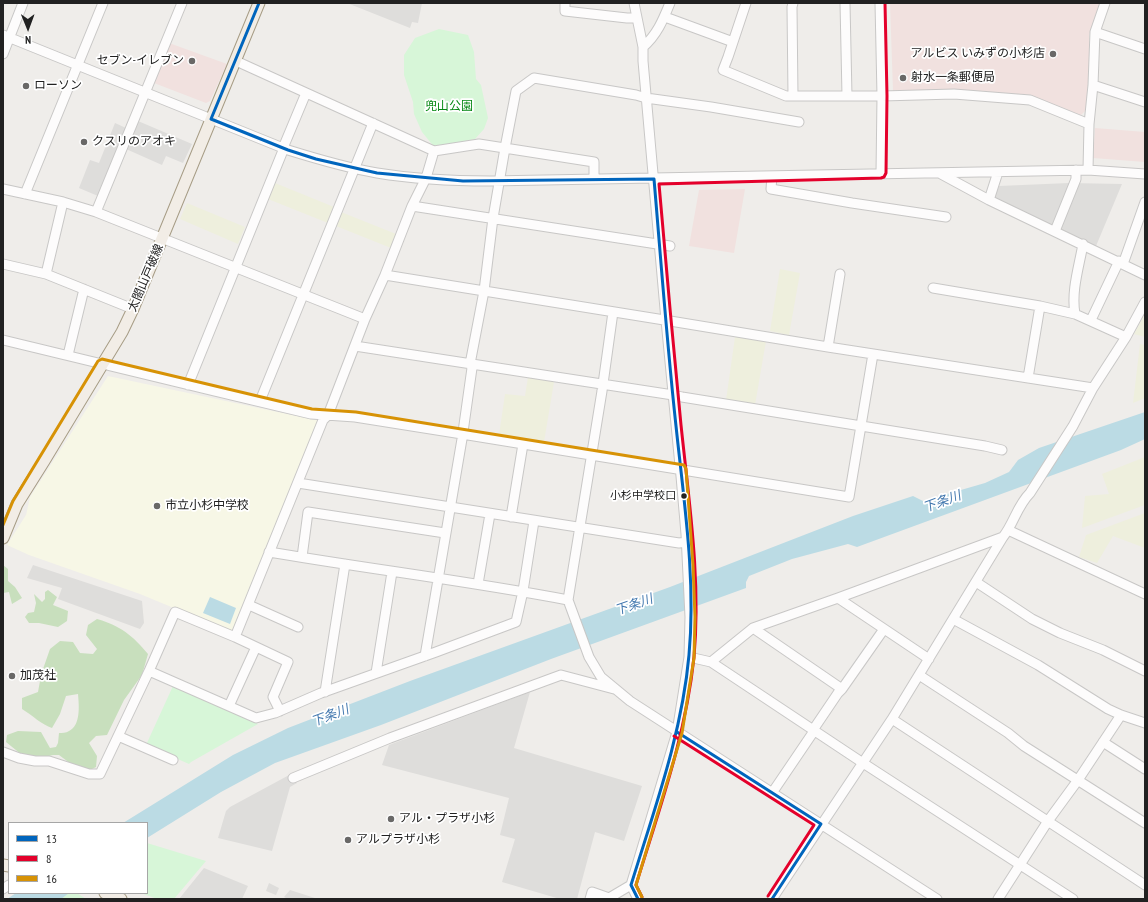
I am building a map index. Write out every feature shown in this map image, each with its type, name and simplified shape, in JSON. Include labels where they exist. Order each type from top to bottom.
[{"type":"main road","name":"太閤山戸破線","points":[[3,538],[17,504],[122,332],[163,238],[259,3]]},
{"type":"main road","points":[[108,894],[121,899]]},
{"type":"street","points":[[3,54],[6,36],[24,3]]},
{"type":"street","points":[[25,194],[103,3]]},
{"type":"street","points":[[96,212],[182,3]]},
{"type":"street","points":[[565,3],[565,11],[637,18]]},
{"type":"street","points":[[590,899],[592,892],[609,898],[631,885],[677,732],[689,657],[690,617],[688,565],[681,469],[646,98],[643,47],[634,3]]},
{"type":"street","points":[[643,47],[652,39],[665,17],[670,3]]},
{"type":"street","points":[[746,3],[723,70],[786,96],[954,94],[1030,100],[1089,124]]},
{"type":"street","points":[[793,3],[793,96]]},
{"type":"street","points":[[845,3],[847,96]]},
{"type":"street","points":[[880,3],[882,96],[881,173]]},
{"type":"street","points":[[1088,170],[1089,124],[1093,85],[1095,32],[1105,3]]},
{"type":"street","points":[[665,17],[733,42]]},
{"type":"street","points":[[1095,32],[1145,49]]},
{"type":"street","points":[[6,36],[284,148],[316,159],[377,173],[463,181],[654,179],[1076,170],[1145,174]]},
{"type":"street","points":[[236,61],[434,151],[479,144],[594,162],[594,179]]},
{"type":"street","points":[[425,656],[462,434],[472,368],[470,364],[484,291],[504,148],[516,91],[534,78],[646,98],[799,122]]},
{"type":"street","points":[[1093,85],[1145,102]]},
{"type":"street","points":[[188,385],[306,93]]},
{"type":"street","points":[[260,401],[372,123]]},
{"type":"street","points":[[235,637],[323,420],[328,415],[365,319],[412,206],[426,178],[434,151]]},
{"type":"street","points":[[1055,231],[1076,179],[1076,170]]},
{"type":"street","points":[[988,200],[998,172]]},
{"type":"street","points":[[940,173],[988,200],[1145,274]]},
{"type":"street","points":[[772,176],[771,189],[946,217]]},
{"type":"street","points":[[3,189],[63,202],[96,212],[365,319]]},
{"type":"street","points":[[46,274],[63,202]]},
{"type":"street","points":[[1091,320],[1121,263],[1145,202]]},
{"type":"street","points":[[412,206],[670,246]]},
{"type":"street","points":[[1075,314],[1074,305],[1076,283],[1083,244]]},
{"type":"street","points":[[3,264],[46,274],[133,309]]},
{"type":"street","points":[[828,347],[840,274]]},
{"type":"street","points":[[384,275],[828,347],[1093,388]]},
{"type":"street","points":[[933,288],[1040,306],[1075,314],[1126,337]]},
{"type":"street","points":[[68,355],[84,289]]},
{"type":"street","points":[[772,899],[892,719],[1006,533],[1022,501],[1030,494],[1070,430],[1093,388],[1126,337],[1145,302]]},
{"type":"street","points":[[1028,378],[1040,306]]},
{"type":"street","points":[[613,312],[568,600],[589,657],[602,677],[615,690],[630,701],[937,899]]},
{"type":"street","points":[[3,340],[311,414],[355,417],[681,469],[689,472],[849,498],[873,354]]},
{"type":"street","points":[[355,346],[673,395],[1002,450]]},
{"type":"street","points":[[511,517],[523,444]]},
{"type":"street","points":[[298,483],[579,528],[679,543],[687,542]]},
{"type":"street","points":[[302,558],[308,512],[445,533]]},
{"type":"street","points":[[478,584],[490,514]]},
{"type":"street","points":[[149,671],[256,718],[280,711],[325,692],[516,622],[523,591],[534,521]]},
{"type":"street","points":[[711,662],[753,628],[838,598],[1006,533],[1145,594]]},
{"type":"street","points":[[269,552],[523,591],[568,600]]},
{"type":"street","points":[[325,692],[345,564]]},
{"type":"street","points":[[376,673],[392,572]]},
{"type":"street","points":[[976,582],[1032,619],[1060,633],[1103,650],[1145,671]]},
{"type":"street","points":[[838,598],[929,658]]},
{"type":"street","points":[[249,605],[298,627]]},
{"type":"street","points":[[3,752],[19,758],[35,761],[49,761],[89,774],[100,774],[175,612],[235,637],[288,662],[273,697],[280,711]]},
{"type":"street","points":[[953,619],[1038,665],[1108,709],[1145,723]]},
{"type":"street","points":[[753,628],[842,689]]},
{"type":"street","points":[[772,793],[838,693],[884,629]]},
{"type":"street","points":[[229,706],[256,647]]},
{"type":"street","points":[[689,657],[711,662],[863,763],[1073,899]]},
{"type":"street","points":[[293,778],[390,738],[561,675],[615,690]]},
{"type":"street","points":[[919,675],[1008,733],[1024,746],[1145,823]]},
{"type":"street","points":[[998,899],[1048,821],[1078,780],[1121,715]]},
{"type":"street","points":[[892,719],[1145,885]]},
{"type":"street","points":[[118,736],[173,760]]},
{"type":"street","points":[[1103,742],[1145,769]]},
{"type":"street","points":[[631,885],[638,899]]},
{"type":"shaded area","points":[[347,3],[422,3],[418,23],[412,22],[410,28]]},
{"type":"shaded area","points":[[890,3],[1100,3],[1089,35],[1090,57],[1086,110],[1081,115],[1030,96],[955,90],[893,91]]},
{"type":"shaded area","points":[[169,43],[227,64],[210,101],[206,103],[154,83]]},
{"type":"shaded area","points":[[138,121],[192,144],[183,163],[166,156],[162,165],[126,149]]},
{"type":"shaded area","points":[[115,123],[126,128],[98,196],[79,188],[90,160],[99,163]]},
{"type":"shaded area","points":[[1095,128],[1145,132],[1145,162],[1093,158]]},
{"type":"shaded area","points":[[275,183],[334,207],[328,223],[268,199]]},
{"type":"shaded area","points":[[1069,183],[1122,184],[1096,246],[994,199],[999,186]]},
{"type":"shaded area","points":[[745,189],[734,253],[689,246],[699,190]]},
{"type":"shaded area","points":[[187,203],[245,227],[238,244],[180,219]]},
{"type":"shaded area","points":[[341,212],[396,234],[391,248],[336,226]]},
{"type":"shaded area","points":[[780,269],[800,273],[789,335],[770,331]]},
{"type":"shaded area","points":[[1145,314],[1145,337],[1134,334]]},
{"type":"shaded area","points":[[735,337],[766,341],[755,405],[726,400]]},
{"type":"shaded area","points":[[1140,344],[1145,345],[1145,398],[1133,403]]},
{"type":"shaded area","name":"市立小杉中学校","points":[[108,376],[320,421],[234,633],[140,594],[29,555],[7,545],[26,515],[30,497]]},
{"type":"shaded area","points":[[528,377],[554,382],[544,442],[499,435],[505,394],[525,396]]},
{"type":"shaded area","points":[[1145,457],[1145,505],[1082,528],[1085,496],[1109,494],[1102,474]]},
{"type":"shaded area","points":[[1145,513],[1145,548],[1113,536],[1097,563],[1079,557],[1086,535]]},
{"type":"shaded area","points":[[33,565],[142,601],[144,623],[140,629],[58,599],[62,588],[27,578]]},
{"type":"shaded area","points":[[530,692],[514,748],[642,786],[624,841],[595,832],[577,899],[560,899],[502,882],[515,839],[500,835],[509,798],[382,765],[389,745]]},
{"type":"shaded area","points":[[291,774],[297,783],[290,787],[272,851],[218,838],[226,811],[230,807]]},
{"type":"shaded area","points":[[204,868],[248,886],[242,899],[179,899]]},
{"type":"shaded area","points":[[269,883],[279,888],[276,895],[266,891]]},
{"type":"shaded area","points":[[290,890],[318,899],[288,899],[284,897]]},
{"type":"green space","name":"兜山公園","points":[[439,29],[468,35],[474,52],[476,79],[481,85],[488,118],[484,129],[475,139],[435,148],[422,132],[414,114],[413,102],[404,75],[404,55],[415,38]]},
{"type":"green space","points":[[3,565],[8,569],[8,581],[15,587],[22,598],[12,604],[9,592],[3,593]]},
{"type":"green space","points":[[48,590],[57,597],[53,605],[68,611],[67,621],[58,627],[39,623],[29,623],[25,617],[28,613],[34,612],[36,603],[34,594],[42,602],[45,599],[45,592]]},
{"type":"green space","points":[[97,619],[126,632],[148,654],[142,675],[124,700],[107,735],[96,736],[89,743],[97,756],[96,767],[88,771],[71,764],[59,755],[41,758],[22,755],[6,742],[7,735],[18,731],[41,732],[50,748],[56,747],[59,733],[68,732],[76,724],[79,704],[78,694],[66,696],[60,714],[52,728],[48,727],[22,709],[22,698],[38,692],[40,681],[50,676],[43,669],[50,649],[60,641],[73,642],[80,653],[93,654],[97,649],[86,635],[88,625]]},
{"type":"green space","points":[[173,686],[258,724],[189,764],[146,745]]},
{"type":"green space","points":[[148,843],[206,861],[174,899],[157,899],[144,894],[148,894]]},
{"type":"green space","points":[[61,894],[78,894],[86,899],[54,899]]},
{"type":"water","name":"下条川","points":[[1145,412],[1145,439],[1121,450],[857,547],[848,544],[792,559],[749,576],[746,582],[746,588],[551,659],[381,725],[275,763],[221,792],[148,837],[148,822],[125,822],[233,755],[288,728],[410,681],[670,587],[853,516],[913,496],[923,501],[985,483],[1009,472],[1018,460],[1039,448]]},
{"type":"water","points":[[210,597],[236,608],[230,624],[203,613]]},
{"type":"water","points":[[14,894],[68,894],[61,899],[7,899]]},
{"type":"transit line","name":"13","points":[[259,3],[211,119],[288,150],[316,159],[377,173],[463,181],[654,179],[670,364],[688,540],[691,626],[685,684],[674,743],[658,800],[631,885],[638,899]]},
{"type":"transit line","name":"8","points":[[642,897],[636,885],[671,772],[685,715],[694,657],[696,628],[693,541],[659,184],[884,177],[886,173],[887,96],[885,3]]},
{"type":"transit line","name":"16","points":[[3,525],[13,501],[98,361],[102,359],[312,409],[356,412],[684,465],[686,469],[693,565],[695,617],[694,658],[682,733],[636,885],[642,897]]},
{"type":"transit line","name":"13","points":[[677,732],[821,824],[772,899]]},
{"type":"transit line","name":"8","points":[[674,736],[814,825],[768,896]]},
{"type":"place","name":"アルビス いみずの小杉店","points":[[1053,54]]},
{"type":"place","name":"セブン-イレブン","points":[[192,61]]},
{"type":"place","name":"射水一条郵便局","points":[[903,78]]},
{"type":"place","name":"ローソン","points":[[26,86]]},
{"type":"place","name":"クスリのアオキ","points":[[84,142]]},
{"type":"place","name":"小杉中学校口","points":[[684,496]]},
{"type":"place","name":"市立小杉中学校","points":[[157,506]]},
{"type":"place","name":"加茂社","points":[[12,676]]},
{"type":"place","name":"アル・プラザ小杉","points":[[391,819]]},
{"type":"place","name":"アルプラザ小杉","points":[[348,840]]}]
